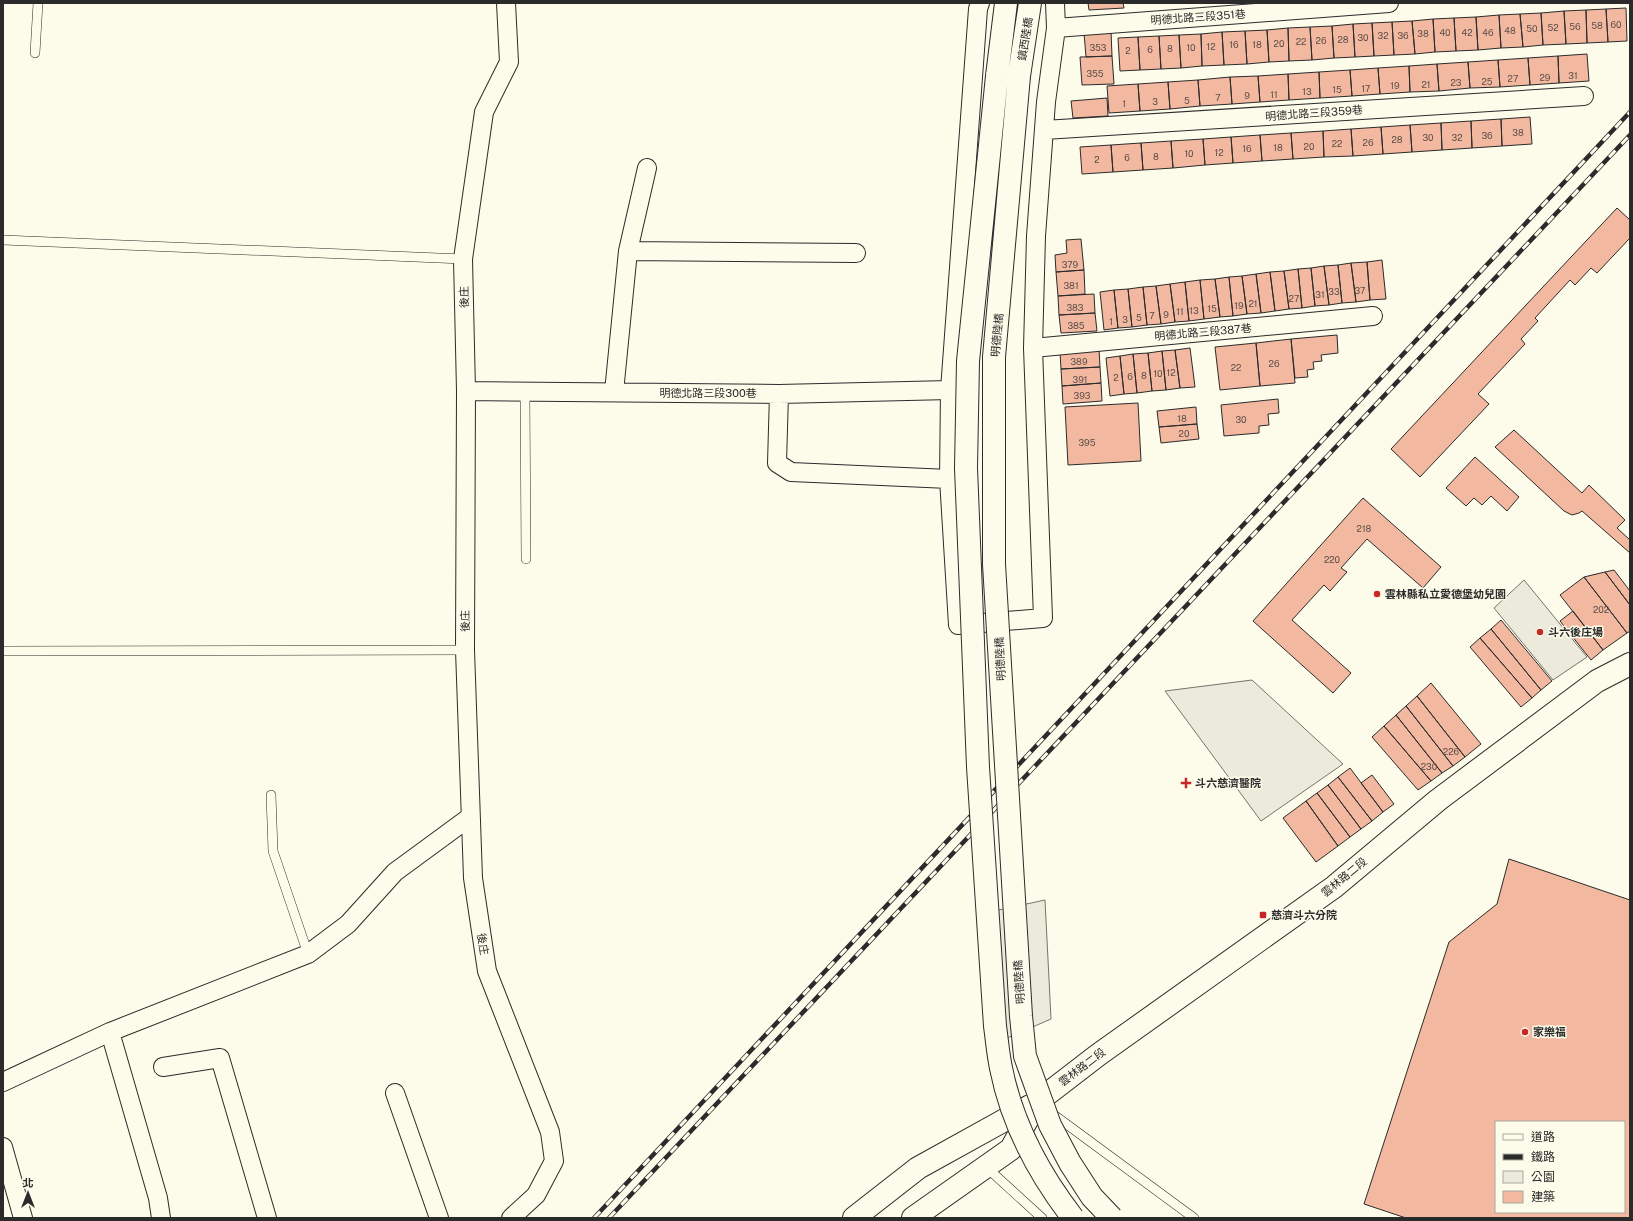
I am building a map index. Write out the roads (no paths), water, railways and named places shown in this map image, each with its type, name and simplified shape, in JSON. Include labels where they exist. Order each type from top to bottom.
[{"type":"main road","name":"鎮西陸橋","points":[[1006,3],[997,76],[968,361],[966,468],[978,767],[995,1026],[1001,1068],[1014,1113],[1027,1148],[1055,1195],[1073,1218]]},
{"type":"main road","name":"鎮西陸橋","points":[[1019,76],[1030,3]]},
{"type":"main road","name":"明德陸橋","points":[[1019,76],[994,357],[994,564],[1021,1016],[1026,1056],[1050,1125],[1070,1163],[1092,1197],[1112,1218]]},
{"type":"main road","name":"雲林路二段","points":[[854,1218],[918,1168],[1037,1102],[1098,1055],[1334,887],[1438,800],[1597,681],[1630,664]]},
{"type":"main road","name":"雲林路二段","points":[[913,1218],[1011,1149],[1037,1102]]},
{"type":"street","name":"後庄","points":[[506,3],[509,62],[484,112],[463,259],[466,391],[465,650],[473,878],[487,971],[550,1132],[554,1161],[536,1195],[511,1218]]},
{"type":"street","points":[[980,3],[978,9],[950,390],[949,479],[958,625],[1043,618],[1033,348],[1036,236],[1044,130],[1056,28],[1055,3]]},
{"type":"street","name":"明德北路三段351巷","points":[[1056,28],[1389,3]]},
{"type":"street","name":"明德北路三段359巷","points":[[1044,130],[1584,96]]},
{"type":"street","points":[[614,392],[628,252],[647,168]]},
{"type":"street","points":[[628,252],[856,253]]},
{"type":"street","name":"明德北路三段387巷","points":[[1033,348],[1373,316]]},
{"type":"street","name":"明德北路三段300巷","points":[[466,391],[779,394],[950,390]]},
{"type":"street","points":[[779,394],[777,463],[791,472],[949,479]]},
{"type":"street","points":[[3,1082],[110,1032],[308,954],[348,924],[395,872],[470,817]]},
{"type":"street","points":[[110,1032],[158,1198],[161,1218]]},
{"type":"street","points":[[163,1067],[220,1058],[267,1218]]},
{"type":"street","points":[[395,1093],[440,1218]]},
{"type":"street","points":[[3,1147],[23,1218]]},
{"type":"lane","points":[[35,53],[38,3]]},
{"type":"lane","points":[[3,240],[463,259]]},
{"type":"lane","points":[[525,392],[526,559]]},
{"type":"lane","points":[[3,652],[465,650]]},
{"type":"lane","points":[[271,795],[273,851],[308,954]]},
{"type":"lane","points":[[1037,1102],[1194,1218]]},
{"type":"lane","points":[[985,1166],[1042,1218]]},
{"type":"railway","points":[[594,1218],[1630,112]]},
{"type":"railway","points":[[609,1218],[1630,135]]},
{"type":"place","name":"雲林縣私立愛德堡幼兒園","points":[[1377,594]]},
{"type":"place","name":"斗六後庄場","points":[[1540,632]]},
{"type":"place","name":"斗六慈濟醫院","points":[[1186,783]]},
{"type":"place","name":"慈濟斗六分院","points":[[1263,915]]},
{"type":"place","name":"家樂福","points":[[1525,1032]]}]
